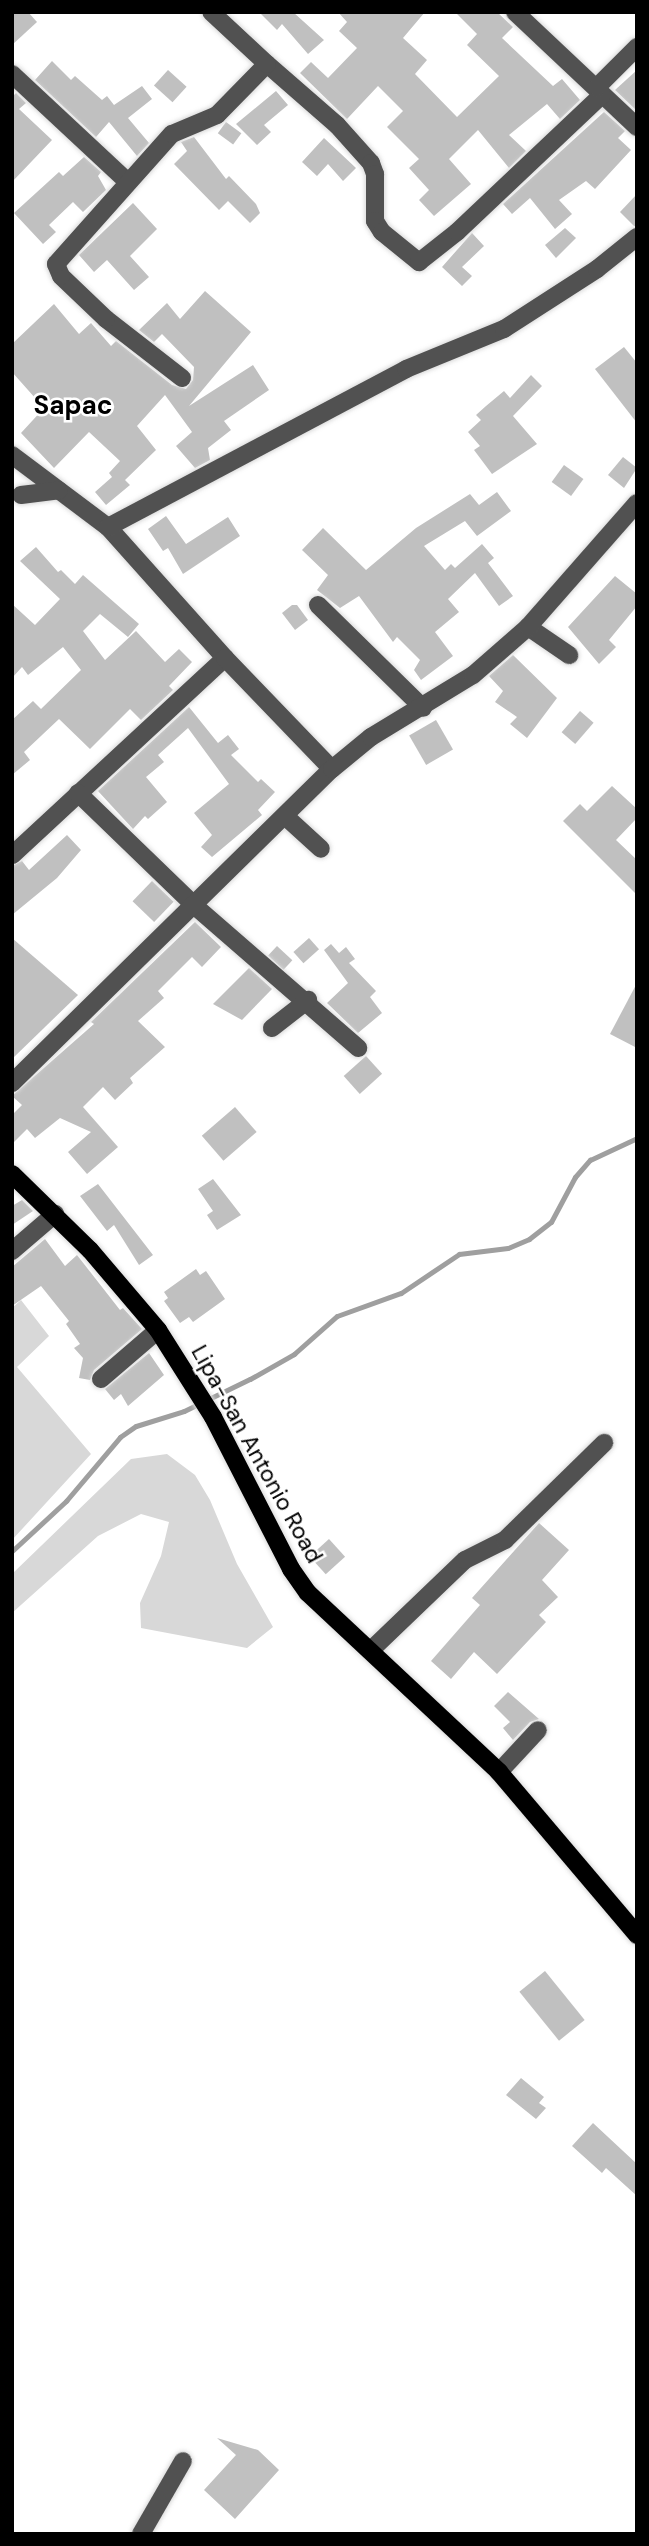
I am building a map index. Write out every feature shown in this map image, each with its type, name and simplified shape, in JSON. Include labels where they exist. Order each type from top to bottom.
[{"type":"main road","name":"Lipa-San Antonio Road","points":[[12,1174],[55,1214],[158,1330],[213,1417],[291,1569],[308,1593],[499,1772],[637,1935]]},
{"type":"street","points":[[211,12],[337,125],[371,163],[375,221],[382,232],[419,262],[457,232],[599,91],[637,47]]},
{"type":"street","points":[[515,12],[637,127]]},
{"type":"street","points":[[182,378],[106,319],[61,276],[56,264],[172,134],[217,115],[267,64]]},
{"type":"street","points":[[12,74],[128,182]]},
{"type":"street","points":[[108,527],[406,369],[504,329],[597,269],[637,237]]},
{"type":"street","points":[[12,455],[108,527],[225,659],[332,769]]},
{"type":"street","points":[[21,495],[60,491]]},
{"type":"street","points":[[12,1083],[196,907],[332,769],[371,737],[423,708],[473,675],[528,627],[637,503]]},
{"type":"street","points":[[318,605],[423,708]]},
{"type":"street","points":[[528,627],[569,655]]},
{"type":"street","points":[[12,855],[225,659]]},
{"type":"street","points":[[78,793],[196,907],[308,1000],[358,1048]]},
{"type":"street","points":[[286,817],[321,849]]},
{"type":"street","points":[[272,1028],[308,1000]]},
{"type":"street","points":[[12,1251],[55,1214]]},
{"type":"street","points":[[101,1379],[158,1330]]},
{"type":"street","points":[[371,1650],[465,1560],[505,1540],[604,1443]]},
{"type":"street","points":[[499,1772],[538,1730]]},
{"type":"street","points":[[141,2534],[183,2461]]},
{"type":"shaded area","points":[[21,1300],[49,1336],[17,1367],[91,1454],[12,1540],[12,1308]]},
{"type":"shaded area","points":[[167,1454],[195,1475],[210,1500],[237,1564],[273,1627],[247,1648],[141,1628],[140,1603],[161,1556],[169,1522],[141,1514],[98,1536],[12,1613],[12,1574],[131,1459]]},
{"type":"building","points":[[12,12],[28,12],[37,22],[12,45]]},
{"type":"building","points":[[259,12],[293,12],[324,40],[308,54],[282,24],[277,30]]},
{"type":"building","points":[[338,12],[425,12],[403,38],[427,60],[415,74],[457,117],[499,76],[467,45],[477,34],[455,12],[497,12],[513,27],[502,38],[553,86],[562,79],[580,100],[560,119],[547,104],[509,135],[526,151],[509,168],[478,130],[449,159],[471,184],[434,216],[419,200],[429,190],[409,168],[419,159],[387,127],[403,111],[378,86],[347,119],[300,73],[311,62],[328,78],[357,48],[339,31],[347,22]]},
{"type":"building","points":[[52,61],[71,80],[75,76],[102,100],[107,96],[114,105],[142,86],[152,99],[128,118],[149,143],[137,156],[109,122],[96,137],[35,80]]},
{"type":"building","points":[[168,70],[187,87],[173,102],[154,86]]},
{"type":"building","points":[[637,70],[637,111],[615,90]]},
{"type":"building","points":[[276,91],[288,105],[264,125],[271,132],[257,145],[236,124]]},
{"type":"building","points":[[16,93],[26,103],[19,109],[52,140],[12,182],[12,97]]},
{"type":"building","points":[[604,112],[625,131],[618,138],[631,150],[595,189],[586,181],[559,200],[572,214],[555,229],[530,198],[512,214],[503,204]]},
{"type":"building","points":[[226,122],[241,133],[233,144],[218,133]]},
{"type":"building","points":[[194,137],[226,179],[229,176],[256,204],[260,213],[250,223],[228,201],[219,210],[174,164],[187,151],[181,142]]},
{"type":"building","points":[[324,138],[356,168],[343,181],[328,164],[317,176],[302,162]]},
{"type":"building","points":[[84,157],[101,172],[98,176],[106,190],[83,212],[73,202],[49,225],[56,232],[43,244],[14,213],[59,172],[63,176]]},
{"type":"building","points":[[637,194],[637,226],[634,226],[620,212]]},
{"type":"building","points":[[133,203],[157,229],[130,256],[149,277],[134,290],[107,260],[94,272],[79,255]]},
{"type":"building","points":[[565,228],[576,238],[556,258],[545,245]]},
{"type":"building","points":[[472,233],[484,246],[462,267],[472,276],[462,286],[442,267]]},
{"type":"building","points":[[205,291],[251,332],[189,406],[253,365],[269,390],[224,421],[231,430],[208,448],[210,460],[195,468],[176,446],[192,432],[165,395],[137,426],[156,450],[125,480],[130,485],[106,505],[95,492],[112,477],[109,473],[120,461],[89,432],[54,468],[21,433],[44,408],[12,372],[12,344],[54,304],[79,334],[91,323],[111,346],[116,341],[172,385],[186,389],[193,380],[194,367],[162,334],[154,342],[139,330],[167,303],[180,319]]},
{"type":"building","points":[[624,347],[637,363],[637,423],[595,369]]},
{"type":"building","points":[[531,375],[542,386],[513,416],[537,444],[492,474],[474,450],[480,446],[468,432],[481,420],[476,415],[504,391],[510,398]]},
{"type":"building","points":[[623,457],[637,468],[624,488],[608,475]]},
{"type":"building","points":[[564,465],[583,479],[571,496],[552,482]]},
{"type":"building","points":[[497,492],[511,511],[477,536],[465,521],[424,546],[445,570],[451,564],[455,568],[482,544],[494,558],[488,563],[513,596],[499,606],[475,573],[448,599],[459,612],[435,632],[453,656],[421,680],[414,670],[420,660],[397,637],[393,642],[359,596],[340,608],[317,590],[328,575],[302,550],[323,528],[366,570],[416,528],[470,494],[479,505]]},
{"type":"building","points":[[166,516],[186,544],[228,517],[240,536],[183,574],[168,548],[163,551],[148,529]]},
{"type":"building","points":[[36,547],[58,572],[61,570],[75,584],[83,575],[139,624],[128,637],[100,614],[83,631],[105,660],[136,631],[165,662],[179,649],[192,662],[169,686],[173,690],[141,720],[130,709],[90,749],[59,719],[24,752],[30,760],[12,775],[12,720],[33,701],[41,709],[81,670],[63,647],[28,675],[22,667],[12,678],[12,604],[35,625],[60,599],[20,561]]},
{"type":"building","points":[[615,576],[637,594],[637,606],[609,640],[616,647],[599,664],[568,627]]},
{"type":"building","points":[[292,605],[297,605],[308,620],[295,630],[282,613]]},
{"type":"building","points":[[513,655],[557,698],[527,738],[510,724],[517,717],[495,702],[503,691],[489,676]]},
{"type":"building","points":[[189,707],[218,743],[228,735],[239,749],[231,755],[258,782],[261,779],[275,792],[258,810],[262,815],[212,857],[201,847],[212,835],[194,813],[229,784],[188,728],[158,755],[164,762],[146,777],[167,802],[148,819],[145,816],[133,829],[98,791]]},
{"type":"building","points":[[580,711],[594,723],[575,744],[562,732]]},
{"type":"building","points":[[436,720],[453,749],[426,765],[409,736]]},
{"type":"building","points":[[612,786],[637,809],[637,818],[616,840],[637,860],[637,895],[563,821],[580,804],[587,811]]},
{"type":"building","points":[[67,835],[81,850],[57,878],[12,915],[12,866],[22,861],[29,870]]},
{"type":"building","points":[[152,881],[174,902],[154,922],[133,901]]},
{"type":"building","points":[[195,922],[221,947],[202,967],[192,957],[158,991],[164,998],[138,1021],[165,1047],[130,1078],[133,1083],[115,1100],[103,1087],[83,1107],[118,1147],[87,1174],[68,1152],[91,1132],[60,1118],[35,1138],[27,1129],[12,1144],[12,1115],[22,1105],[12,1096],[94,1024],[91,1022]]},
{"type":"building","points":[[12,938],[78,995],[12,1059]]},
{"type":"building","points":[[309,938],[319,949],[303,963],[293,952]]},
{"type":"building","points":[[331,944],[339,953],[346,947],[355,959],[349,963],[376,991],[370,997],[382,1013],[358,1033],[327,1003],[348,983],[324,950]]},
{"type":"building","points":[[277,946],[292,960],[283,970],[268,956]]},
{"type":"building","points":[[249,968],[272,989],[242,1020],[213,1004]]},
{"type":"building","points":[[637,983],[637,1048],[610,1034]]},
{"type":"building","points":[[366,1056],[382,1074],[360,1094],[344,1076]]},
{"type":"building","points":[[235,1107],[257,1132],[223,1161],[202,1136]]},
{"type":"building","points":[[213,1179],[241,1215],[217,1230],[207,1215],[213,1211],[198,1189]]},
{"type":"building","points":[[98,1184],[153,1255],[139,1265],[114,1225],[107,1231],[80,1196]]},
{"type":"building","points":[[22,1200],[33,1211],[12,1225],[12,1206]]},
{"type":"building","points":[[45,1239],[65,1266],[77,1255],[120,1310],[123,1308],[142,1329],[94,1370],[90,1380],[79,1378],[83,1358],[74,1348],[80,1344],[66,1324],[69,1321],[41,1286],[12,1306],[12,1267]]},
{"type":"building","points":[[196,1269],[200,1275],[206,1271],[225,1299],[193,1322],[189,1317],[180,1323],[164,1301],[168,1298],[164,1292]]},
{"type":"building","points":[[149,1353],[164,1375],[128,1406],[121,1394],[114,1400],[105,1389]]},
{"type":"building","points":[[539,1523],[569,1550],[542,1580],[558,1597],[539,1615],[546,1622],[497,1674],[474,1652],[451,1679],[431,1661],[480,1605],[472,1598]]},
{"type":"building","points":[[329,1539],[345,1557],[326,1574],[310,1556]]},
{"type":"building","points":[[508,1692],[539,1719],[530,1722],[513,1740],[503,1728],[510,1722],[494,1706]]},
{"type":"building","points":[[545,1971],[585,2020],[559,2041],[519,1992]]},
{"type":"building","points":[[521,2078],[544,2097],[539,2103],[546,2108],[536,2119],[506,2095]]},
{"type":"building","points":[[593,2123],[637,2164],[637,2196],[606,2168],[602,2173],[572,2146]]},
{"type":"building","points":[[217,2438],[258,2450],[279,2470],[235,2519],[204,2490],[236,2455]]},
{"type":"waterway","points":[[12,1551],[66,1501],[120,1437],[136,1426],[184,1411],[250,1379],[294,1354],[337,1316],[401,1293],[459,1254],[508,1248],[529,1239],[551,1222],[575,1177],[590,1160],[637,1138]]},
{"type":"district","name":"Sapac","points":[[73,406]]}]
